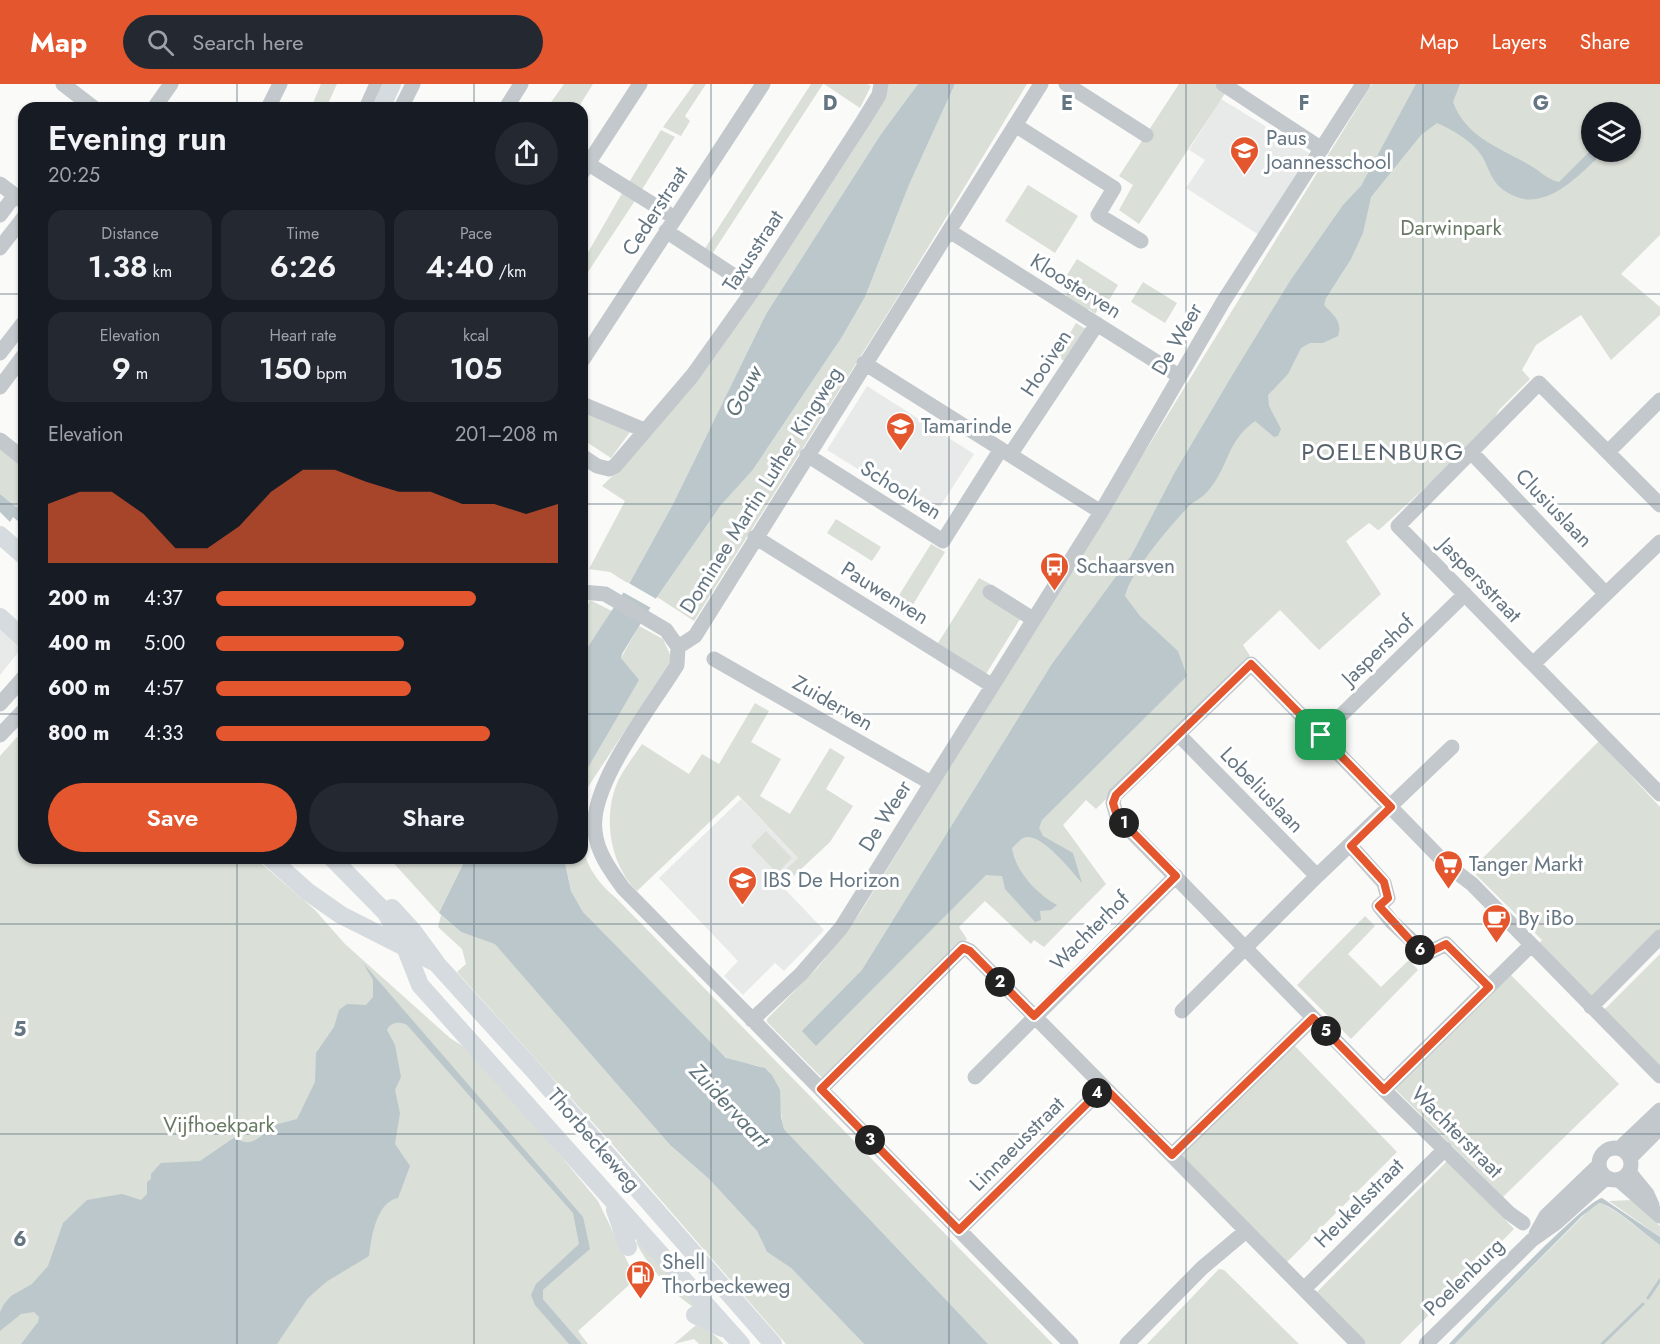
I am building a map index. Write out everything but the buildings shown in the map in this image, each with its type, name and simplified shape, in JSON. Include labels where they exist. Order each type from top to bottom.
[{"type":"main road","points":[[384,102],[392,84]]},
{"type":"main road","points":[[0,535],[18,551]]},
{"type":"main road","points":[[0,617],[18,634]]},
{"type":"main road","name":"Thorbeckeweg","points":[[277,864],[308,892],[342,915],[436,963],[773,1344]]},
{"type":"main road","name":"Thorbeckeweg","points":[[338,864],[386,913],[405,947],[420,985],[735,1337]]},
{"type":"main road","points":[[350,864],[413,931],[436,963]]},
{"type":"main road","points":[[613,1203],[628,1247]]},
{"type":"main road","points":[[695,1315],[735,1337]]},
{"type":"street","points":[[63,84],[86,102]]},
{"type":"street","points":[[158,102],[171,84]]},
{"type":"street","points":[[271,102],[280,84]]},
{"type":"street","points":[[369,102],[377,84]]},
{"type":"street","points":[[404,102],[413,84]]},
{"type":"street","points":[[510,102],[521,84]]},
{"type":"street","points":[[588,159],[640,84]]},
{"type":"street","name":"Cederstraat","points":[[588,352],[763,84]]},
{"type":"street","name":"Taxusstraat","points":[[588,460],[597,466],[609,469],[620,462],[644,430],[692,376],[754,289],[863,121],[879,95],[881,84]]},
{"type":"street","name":"Dominee Martin Luther Kingweg","points":[[678,647],[695,636],[864,363],[951,232],[1041,84]]},
{"type":"street","points":[[1066,84],[1146,135]]},
{"type":"street","points":[[1223,84],[1322,149]]},
{"type":"street","name":"De Weer","points":[[752,1020],[801,974],[841,928],[1101,512],[1223,302],[1363,84]]},
{"type":"street","points":[[1015,125],[1114,188],[1098,215],[1141,242]]},
{"type":"street","points":[[588,167],[675,218]]},
{"type":"street","points":[[0,184],[18,198]]},
{"type":"street","points":[[0,215],[18,200]]},
{"type":"street","points":[[0,248],[18,225]]},
{"type":"street","points":[[666,231],[754,289]]},
{"type":"street","name":"Kloosterven","points":[[951,232],[1179,376]]},
{"type":"street","name":"Hooiven","points":[[1005,452],[1097,324]]},
{"type":"street","points":[[18,330],[0,355],[18,364]]},
{"type":"street","points":[[864,363],[1101,512]]},
{"type":"street","points":[[0,387],[18,369]]},
{"type":"street","points":[[1471,452],[1539,383],[1660,505]]},
{"type":"street","points":[[1608,452],[1660,400]]},
{"type":"street","points":[[588,407],[644,430]]},
{"type":"street","points":[[0,440],[18,454]]},
{"type":"street","name":"Schoolven","points":[[807,455],[943,541],[1005,452]]},
{"type":"street","name":"Jaspersstraat","points":[[1471,452],[1398,526],[1660,794]]},
{"type":"street","name":"Clusiuslaan","points":[[1471,452],[1606,594]]},
{"type":"street","name":"Pauwenven","points":[[755,537],[992,686]]},
{"type":"street","points":[[1533,664],[1660,542]]},
{"type":"street","points":[[990,592],[1034,619]]},
{"type":"street","points":[[588,594],[605,594],[661,627],[670,634],[678,647],[677,665],[604,781],[594,813],[595,834],[603,859],[623,888],[1071,1344]]},
{"type":"street","name":"Jaspershof","points":[[1321,735],[1465,594]]},
{"type":"street","name":"Zuiderven","points":[[714,659],[931,783]]},
{"type":"street","points":[[1178,734],[1251,664],[1447,865],[1472,884],[1660,1076]]},
{"type":"street","points":[[0,704],[18,684]]},
{"type":"street","points":[[0,735],[18,716]]},
{"type":"street","name":"Wachterstraat","points":[[1178,734],[1116,795],[1113,803],[1117,816],[1384,1090],[1509,1213],[1522,1223]]},
{"type":"street","name":"Lobeliuslaan","points":[[1178,734],[1317,876]]},
{"type":"street","points":[[1182,1011],[1317,876],[1452,747]]},
{"type":"street","points":[[1351,846],[1384,882],[1388,898],[1379,906],[1392,922],[1426,954],[1446,944],[1489,987]]},
{"type":"street","name":"Wachterhof","points":[[1034,1016],[1176,876]]},
{"type":"street","points":[[1591,1006],[1660,937]]},
{"type":"street","points":[[1384,1090],[1531,945]]},
{"type":"street","points":[[821,1089],[963,948],[970,951],[1358,1344]]},
{"type":"street","points":[[975,1077],[1034,1016]]},
{"type":"street","points":[[1172,1155],[1313,1018]]},
{"type":"street","name":"Linnaeusstraat","points":[[959,1230],[1104,1087]]},
{"type":"street","name":"Poelenburg","points":[[1617,1167],[1660,1110]]},
{"type":"street","name":"Poelenburg","points":[[1426,1344],[1532,1240],[1546,1216],[1617,1167],[1660,1128]]},
{"type":"street","name":"Heukelsstraat","points":[[1304,1289],[1445,1149]]},
{"type":"street","points":[[1617,1167],[1647,1194],[1656,1212]]},
{"type":"street","points":[[1127,1344],[1202,1268],[1246,1231]]},
{"type":"shaded area","name":"Paus Joannesschool","points":[[1221,99],[1309,153],[1259,235],[1186,188],[1205,160],[1189,150]]},
{"type":"shaded area","name":"Tamarinde","points":[[867,386],[974,454],[934,516],[827,450]]},
{"type":"shaded area","points":[[0,615],[18,638],[18,652],[0,675]]},
{"type":"shaded area","name":"IBS De Horizon","points":[[741,799],[798,858],[776,880],[824,930],[784,971],[775,963],[743,995],[724,976],[738,961],[659,878]]},
{"type":"green space","points":[[321,84],[337,84],[329,102],[314,102]]},
{"type":"green space","points":[[564,84],[593,84],[582,102],[551,102]]},
{"type":"green space","points":[[694,84],[706,84],[685,116],[690,121],[681,136],[663,127]]},
{"type":"green space","points":[[811,84],[823,84],[712,254],[704,250]]},
{"type":"green space","points":[[824,84],[867,84],[871,86],[860,108]]},
{"type":"green space","points":[[885,84],[918,84],[881,134],[766,314],[673,504],[629,584],[610,572],[589,569],[625,501],[602,486],[627,462]]},
{"type":"green space","points":[[955,84],[1027,84],[901,292],[694,621],[657,597],[721,505],[752,471],[842,337],[865,297],[909,185]]},
{"type":"green space","points":[[1179,84],[1214,84],[1226,92],[1139,224],[1119,210],[1133,185],[1119,176]]},
{"type":"green space","name":"Darwinpark","points":[[1372,84],[1660,84],[1660,235],[1621,274],[1660,307],[1660,315],[1611,360],[1581,315],[1536,345],[1522,370],[1530,379],[1499,410],[1487,431],[1380,529],[1378,530],[1369,523],[1346,541],[1381,594],[1319,650],[1280,610],[1243,645],[1250,656],[1096,809],[1086,800],[1063,825],[1106,884],[1044,947],[1034,940],[1031,944],[985,901],[959,927],[967,939],[825,1079],[767,1022],[767,1019],[819,966],[860,913]]},
{"type":"green space","points":[[661,130],[675,137],[641,191],[628,184]]},
{"type":"green space","points":[[1028,185],[1078,216],[1055,253],[1005,221]]},
{"type":"green space","points":[[625,188],[638,196],[588,272],[588,253]]},
{"type":"green space","points":[[1077,259],[1118,285],[1102,312],[1098,309],[1095,314],[1089,309],[1085,314],[1064,299],[1068,293],[1060,286]]},
{"type":"green space","points":[[1143,282],[1177,303],[1165,323],[1131,302]]},
{"type":"green space","points":[[1076,323],[1092,333],[1073,366],[1056,356]]},
{"type":"green space","points":[[588,414],[630,432],[611,458],[588,443]]},
{"type":"green space","points":[[0,442],[18,456],[18,507],[0,494]]},
{"type":"green space","points":[[836,519],[881,547],[872,561],[827,533]]},
{"type":"green space","points":[[931,544],[945,552],[906,616],[891,608]]},
{"type":"green space","points":[[979,578],[990,584],[983,595],[1020,619],[986,674],[938,643]]},
{"type":"green space","points":[[590,600],[612,611],[588,647],[588,604]]},
{"type":"green space","points":[[639,626],[663,639],[672,659],[588,787],[588,768],[638,680],[621,658]]},
{"type":"green space","points":[[755,703],[769,711],[751,742],[781,759],[760,796],[790,814],[830,748],[845,757],[826,789],[853,806],[830,842],[784,885],[777,878],[798,858],[738,795],[637,891],[627,880],[620,867],[611,838],[611,807],[614,792],[624,770],[642,744],[689,774],[702,754],[719,764]]},
{"type":"green space","name":"Vijfhoekpark","points":[[18,738],[18,864],[262,864],[315,910],[345,944],[450,1038],[478,1056],[598,1201],[631,1269],[633,1278],[629,1285],[578,1331],[588,1344],[582,1344],[543,1299],[543,1290],[590,1249],[536,1294],[578,1344],[0,1344],[0,756]]},
{"type":"green space","points":[[1599,741],[1660,807],[1660,934],[1594,1000],[1538,944],[1542,940],[1471,870]]},
{"type":"green space","points":[[766,831],[792,858],[777,873],[751,846]]},
{"type":"green space","points":[[588,862],[605,887],[1053,1344],[988,1344],[784,1129],[779,1096],[775,1082],[768,1071],[756,1065],[729,1060],[724,1056],[617,949],[583,912],[571,891],[565,864],[588,864]]},
{"type":"green space","points":[[394,864],[463,864],[439,913]]},
{"type":"green space","points":[[441,915],[461,932],[495,943],[670,1145],[709,1179],[757,1231],[767,1252],[791,1268],[864,1344],[786,1344],[613,1145],[457,972],[466,964],[462,949],[438,927]]},
{"type":"green space","points":[[1365,916],[1375,926],[1348,954],[1381,987],[1409,960],[1418,970],[1351,1039],[1297,985]]},
{"type":"green space","points":[[1660,954],[1660,1067],[1604,1010]]},
{"type":"green space","points":[[1508,972],[1619,1084],[1503,1197],[1394,1088]]},
{"type":"green space","points":[[1294,1045],[1397,1152],[1286,1263],[1181,1157]]},
{"type":"green space","points":[[1448,1160],[1514,1229],[1400,1344],[1366,1344],[1316,1293]]},
{"type":"green space","points":[[1634,1200],[1660,1226],[1660,1237],[1609,1201]]},
{"type":"green space","points":[[1599,1203],[1621,1215],[1660,1245],[1660,1344],[1455,1344],[1587,1212]]},
{"type":"green space","points":[[642,1241],[700,1307],[698,1310],[671,1289],[655,1271],[636,1242]]},
{"type":"green space","points":[[1219,1269],[1224,1270],[1299,1344],[1147,1344]]},
{"type":"green space","points":[[696,1325],[711,1332],[724,1344],[699,1344],[694,1339],[674,1344]]},
{"type":"water","name":"Gouw","points":[[918,84],[955,84],[909,185],[865,297],[842,337],[752,471],[721,505],[657,597],[622,654],[621,658],[639,680],[588,768],[588,647],[629,584],[673,504],[766,314],[881,134]]},
{"type":"water","points":[[1416,84],[1460,84],[1453,102],[1466,125],[1486,141],[1555,181],[1559,182],[1581,160],[1581,162],[1594,162],[1570,183],[1544,197],[1530,199],[1516,197],[1501,188],[1478,151],[1456,133],[1437,123],[1421,135],[1371,197],[1363,233],[1351,259],[1326,298],[1324,305],[1338,322],[1338,336],[1323,343],[1310,343],[1301,348],[1288,374],[1268,395],[1269,406],[1281,429],[1278,436],[1274,437],[1255,421],[1245,429],[1214,482],[1205,494],[1189,506],[1162,536],[1129,586],[1125,596],[1140,616],[1178,651],[1187,676],[1042,820],[1039,828],[1043,836],[1073,853],[1082,883],[1046,846],[1030,837],[1023,838],[1012,848],[1017,865],[1042,895],[1057,905],[1051,910],[1040,911],[1041,920],[1035,922],[1005,889],[1002,876],[986,875],[816,1046],[802,1031],[862,970],[1052,664],[1131,556],[1175,472],[1290,281],[1343,205],[1361,186]]},
{"type":"water","points":[[0,494],[18,507],[18,521],[13,517],[10,522],[0,512]]},
{"type":"water","name":"Zuidervaart","points":[[463,864],[565,864],[571,891],[583,912],[726,1058],[765,1068],[772,1075],[780,1090],[784,1129],[988,1344],[864,1344],[791,1268],[767,1252],[757,1231],[709,1179],[670,1145],[495,944],[461,932],[439,913]]},
{"type":"water","points":[[363,963],[583,1217],[590,1249],[543,1290],[543,1299],[582,1344],[569,1344],[535,1305],[531,1295],[536,1284],[579,1244],[573,1213],[407,1025],[398,1023],[390,1025],[387,1030],[395,1045],[401,1077],[395,1090],[400,1113],[395,1144],[410,1166],[398,1198],[384,1206],[376,1222],[369,1256],[326,1282],[308,1298],[277,1344],[21,1344],[38,1322],[39,1317],[34,1312],[21,1314],[0,1331],[0,1312],[4,1304],[11,1296],[32,1284],[48,1266],[63,1223],[87,1200],[122,1194],[141,1200],[147,1194],[147,1182],[151,1179],[151,1174],[161,1163],[200,1161],[235,1137],[242,1141],[253,1141],[273,1126],[297,1119],[315,1082],[316,1053],[334,1027],[339,1010],[347,1004],[366,1005],[373,997],[373,980]]},
{"type":"water","points":[[1602,1198],[1660,1237],[1660,1245],[1621,1215],[1599,1203],[1582,1216],[1455,1344],[1449,1344],[1551,1240]]},
{"type":"pier","points":[[627,582],[658,600],[653,609],[621,591]]},
{"type":"waterway","points":[[1648,1298],[1660,1280]]},
{"type":"waterway","points":[[1602,1344],[1643,1304]]},
{"type":"place","name":"Paus Joannesschool","points":[[1245,176]]},
{"type":"place","name":"Tamarinde","points":[[900,452]]},
{"type":"place","name":"Schaarsven","points":[[1055,592]]},
{"type":"place","name":"Tanger Markt","points":[[1448,890]]},
{"type":"place","name":"IBS De Horizon","points":[[742,906]]},
{"type":"place","name":"By iBo","points":[[1497,944]]},
{"type":"place","name":"Shell Thorbeckeweg","points":[[641,1300]]},
{"type":"district","name":"POELENBURG","points":[[1383,452]]},
{"type":"route","points":[[1251,664],[1321,735],[1391,807],[1351,846],[1384,882],[1388,898],[1379,906],[1419,950],[1426,954],[1446,944],[1489,987],[1384,1090],[1313,1018],[1172,1155],[1104,1087],[959,1230],[821,1089],[963,948],[970,951],[1034,1016],[1110,943],[1176,876],[1117,816],[1113,803],[1116,795],[1251,664]]}]
